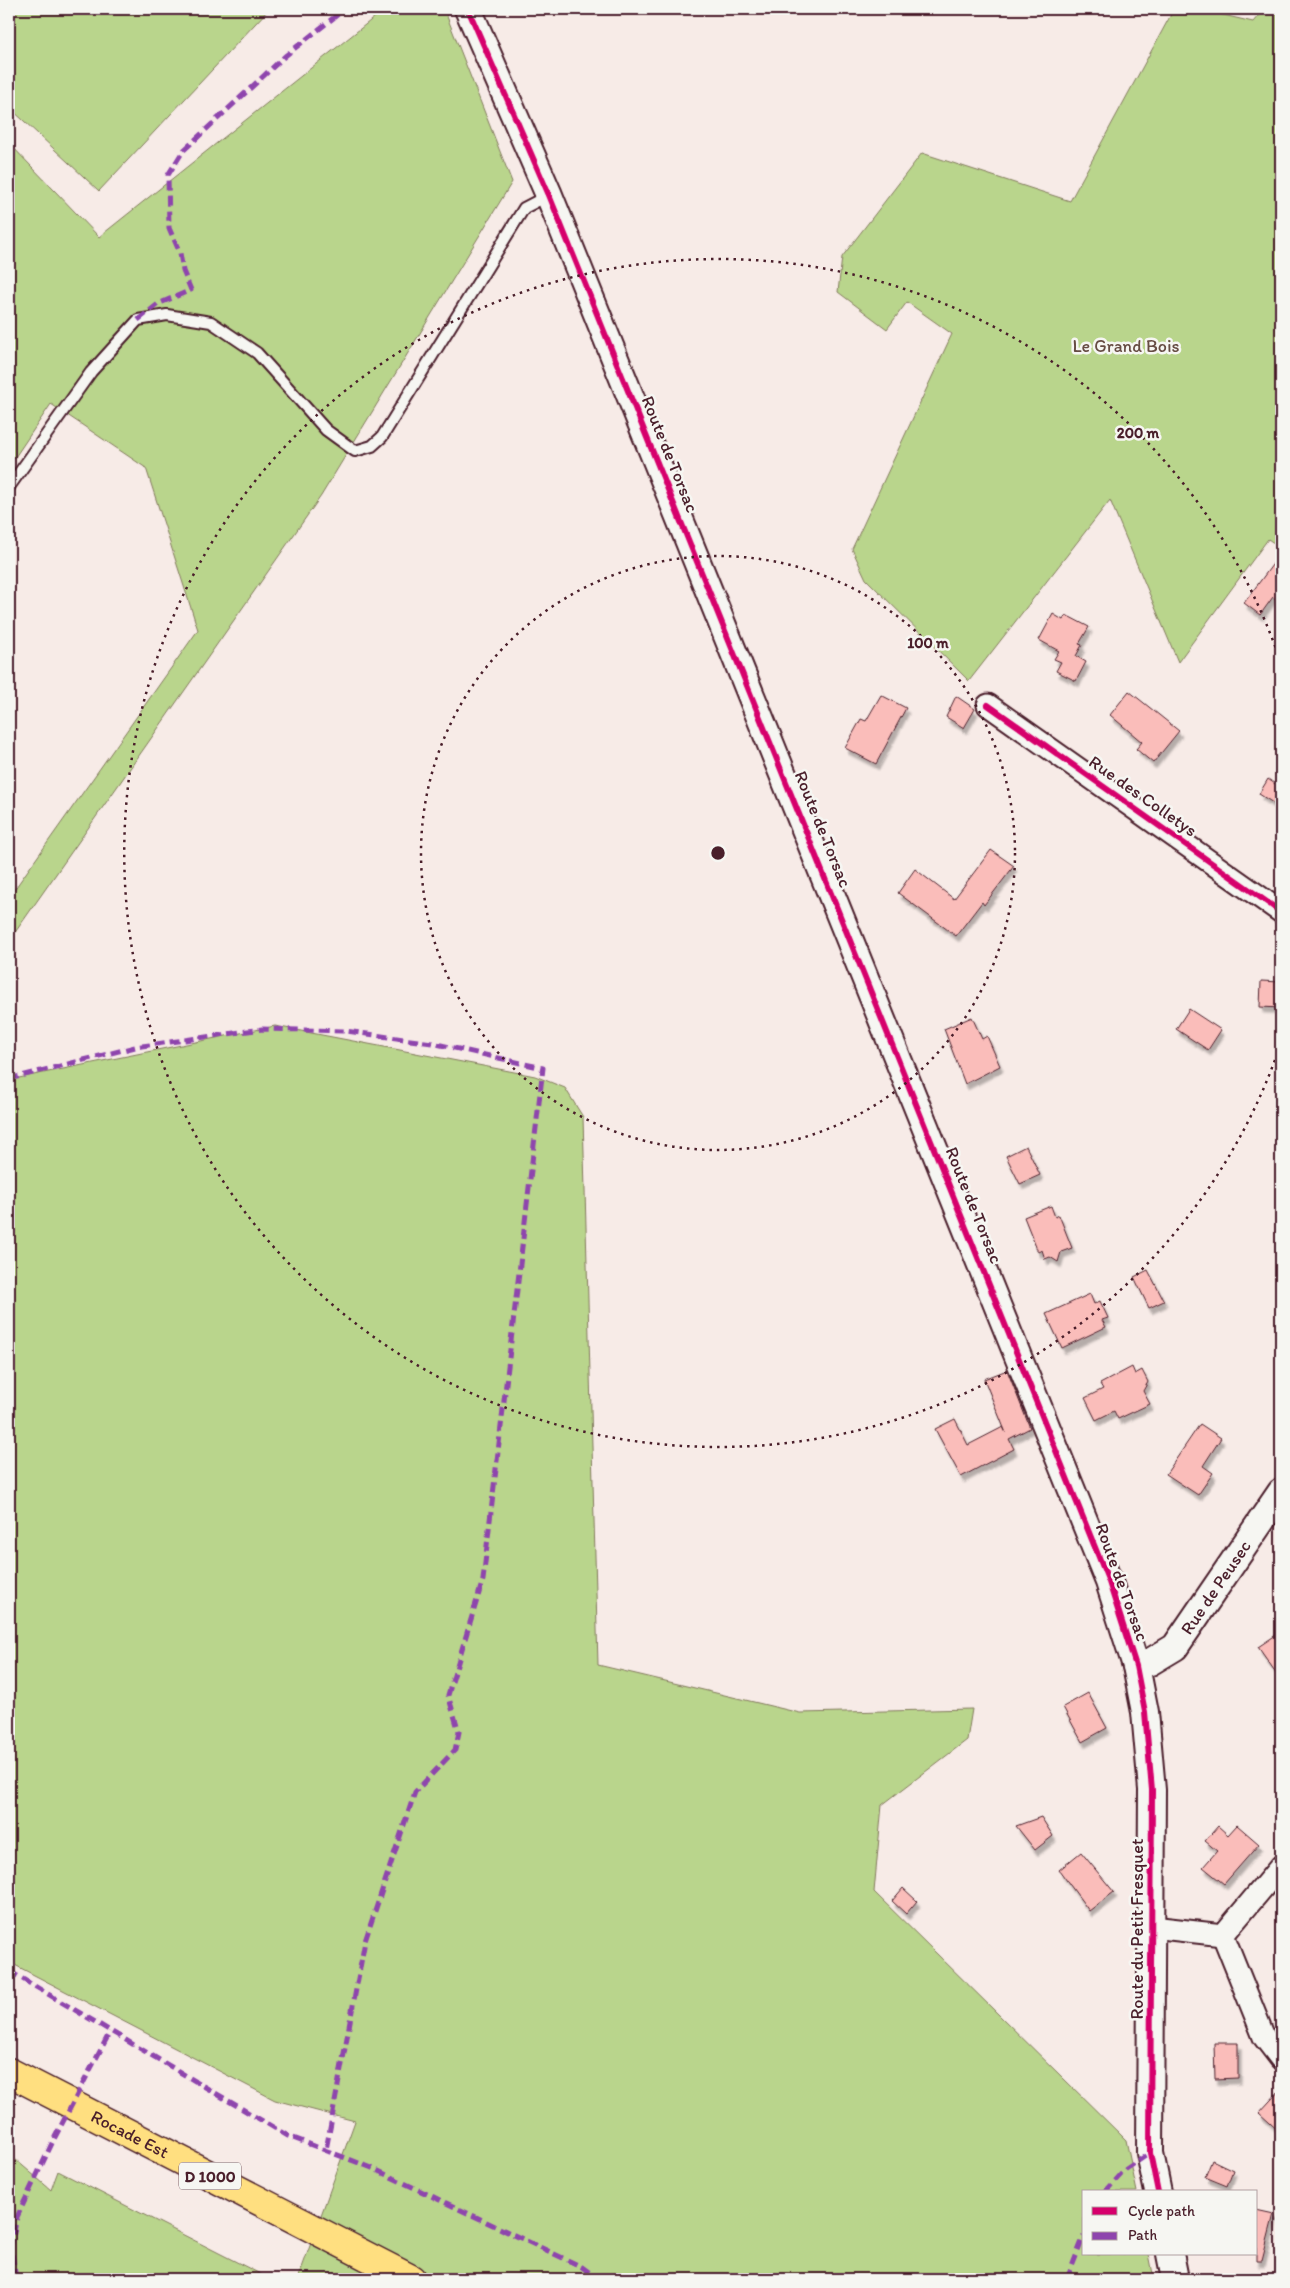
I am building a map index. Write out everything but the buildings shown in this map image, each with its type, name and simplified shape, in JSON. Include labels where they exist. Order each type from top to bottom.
[{"type":"main road","name":"Rocade Est","points":[[9,2072],[411,2279]]},
{"type":"street","name":"Route de Torsac","points":[[468,9],[548,195],[1102,1564],[1136,1666]]},
{"type":"street","name":"Rue des Colletys","points":[[988,705],[1281,912]]},
{"type":"street","name":"Rue de Peusec","points":[[1136,1666],[1150,1662],[1174,1647],[1281,1492]]},
{"type":"street","name":"Route du Petit Fresquet","points":[[1136,1666],[1145,1712],[1152,1790],[1150,2153],[1158,2190]]},
{"type":"street","points":[[1223,1934],[1281,1866]]},
{"type":"street","points":[[1152,1927],[1223,1934]]},
{"type":"street","points":[[1223,1934],[1264,2036],[1281,2059]]},
{"type":"street","points":[[1170,2256],[1175,2279]]},
{"type":"lane","points":[[9,487],[91,372],[138,320],[167,315],[211,322],[257,353],[326,430],[355,451],[372,446],[382,437],[524,208],[548,195]]},
{"type":"green space","points":[[11,9],[269,9],[99,191],[9,107]]},
{"type":"green space","points":[[385,9],[444,9],[512,182],[321,496],[9,941],[9,897],[198,630],[146,468],[51,404],[9,466],[9,143],[99,237]]},
{"type":"green space","name":"Le Grand Bois","points":[[1174,9],[1198,9],[1253,22],[1264,9],[1281,9],[1281,548],[1268,539],[1178,662],[1110,500],[969,681],[866,579],[852,549],[952,334],[907,302],[887,329],[838,292],[842,257],[922,153],[1070,201]]},
{"type":"green space","points":[[275,1026],[535,1076],[565,1088],[583,1117],[598,1665],[800,1713],[972,1709],[967,1740],[882,1805],[874,1892],[1126,2140],[1137,2190],[1082,2190],[1082,2256],[1149,2256],[1154,2279],[298,2279],[355,2121],[275,2100],[9,1962],[9,1080]]},
{"type":"green space","points":[[9,2154],[51,2190],[58,2171],[270,2279],[9,2279]]},
{"type":"marked path","points":[[138,320],[158,304],[191,290],[183,271],[180,253],[169,228],[168,175],[183,151],[285,56],[337,15],[339,9]]},
{"type":"marked path","points":[[9,1079],[135,1047],[262,1029],[346,1031],[432,1043],[543,1068],[483,1580],[448,1695],[459,1732],[455,1750],[415,1792],[365,1941],[326,2150]]},
{"type":"marked path","points":[[9,1971],[288,2136],[372,2168],[582,2267],[598,2279]]},
{"type":"marked path","points":[[16,2279],[11,2247],[17,2217],[55,2137],[110,2032]]},
{"type":"marked path","points":[[1107,2190],[1126,2169],[1150,2153]]},
{"type":"marked path","points":[[1067,2279],[1082,2241]]},
{"type":"cycle path","points":[[468,9],[549,195],[1109,1582],[1136,1666],[1145,1712],[1152,1790],[1150,2153],[1158,2190]]},
{"type":"cycle path","points":[[988,705],[1281,912]]}]
